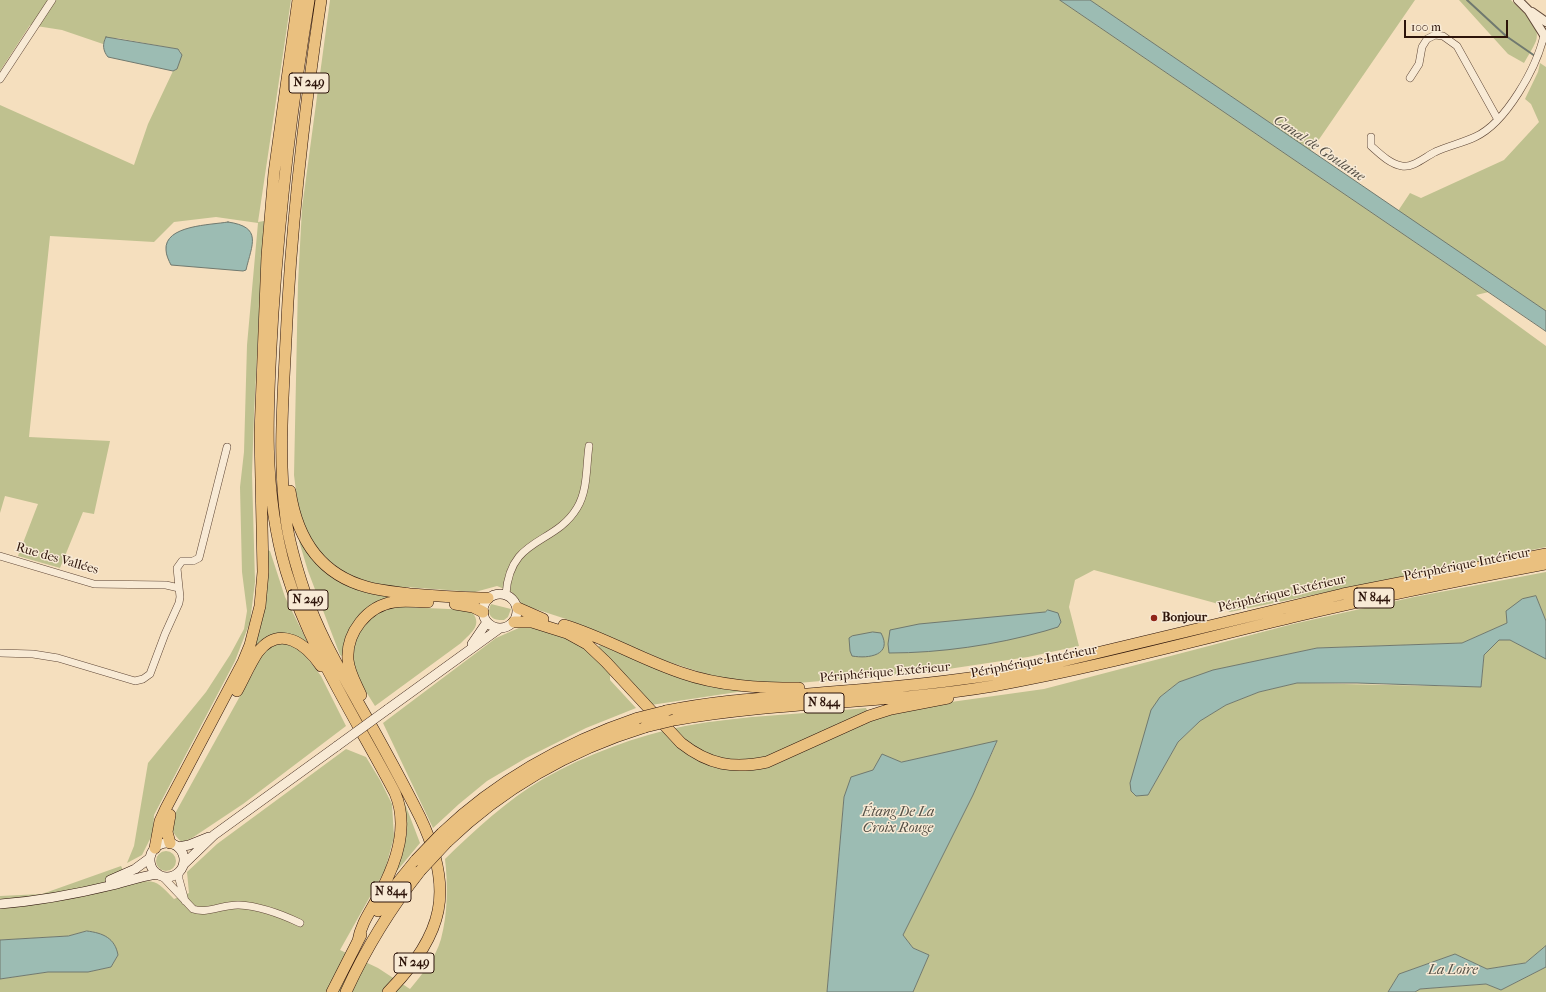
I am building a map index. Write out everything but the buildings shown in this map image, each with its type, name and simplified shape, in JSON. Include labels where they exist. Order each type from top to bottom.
[{"type":"highway","points":[[152,853],[163,814],[246,655],[260,606],[262,572],[260,433],[267,256],[274,173],[298,0]]},
{"type":"highway","name":"N 249","points":[[309,0],[290,132],[276,262],[269,393],[270,495],[275,532],[294,598],[310,633],[395,793],[402,825],[398,849],[369,926]]},
{"type":"highway","name":"N 249","points":[[322,0],[303,127],[292,234],[283,401],[282,473],[286,520],[305,593],[316,622],[420,816],[435,851],[441,887],[440,905],[433,928],[421,954],[405,975],[388,992]]},
{"type":"highway","points":[[283,445],[289,456],[292,505],[299,529],[311,550],[328,568],[356,584],[382,590],[460,598],[488,598]]},
{"type":"highway","name":"Périphérique Extérieur","points":[[332,992],[358,940],[399,881],[416,860],[445,838],[481,798],[519,772],[583,738],[641,722],[666,711],[721,702],[948,682],[1013,672],[1343,594],[1546,554]]},
{"type":"highway","name":"Périphérique Intérieur","points":[[641,722],[674,720],[738,710],[974,689],[1069,670],[1362,601],[1546,564]]},
{"type":"highway","points":[[379,740],[348,661],[349,643],[362,620],[377,608],[386,604],[402,601],[466,605],[483,612]]},
{"type":"highway","points":[[518,608],[567,626],[661,666],[704,679],[728,684],[774,688],[838,686],[848,691]]},
{"type":"highway","points":[[514,622],[532,622],[567,633],[587,644],[606,662],[681,743],[694,753],[709,760],[730,765],[749,766],[767,762],[869,716],[891,709],[962,696],[974,689]]},
{"type":"highway","points":[[174,845],[166,832],[171,813],[255,657],[271,642],[278,639],[291,639],[310,652],[323,669],[365,737]]},
{"type":"highway","name":"N 844","points":[[346,992],[369,926],[399,898],[445,838]]},
{"type":"main road","points":[[496,593],[506,594],[514,600],[518,608],[518,613],[514,622],[506,627],[500,628],[491,626],[487,622],[483,612],[488,598],[496,593]]},
{"type":"main road","points":[[468,649],[487,622]]},
{"type":"main road","points":[[0,904],[79,892],[113,885],[143,876],[160,875],[171,877],[179,873],[184,864],[214,835],[468,649],[500,628]]},
{"type":"main road","points":[[79,892],[135,869],[159,845],[189,845],[214,835]]},
{"type":"main road","points":[[174,845],[183,854],[184,864]]},
{"type":"main road","points":[[152,853],[152,867],[160,875]]},
{"type":"street","points":[[0,79],[52,0]]},
{"type":"street","points":[[1518,0],[1529,11],[1546,22]]},
{"type":"street","points":[[1371,137],[1371,146],[1394,164],[1403,167],[1414,164],[1446,147],[1475,137],[1484,132],[1520,93],[1544,38],[1529,11]]},
{"type":"street","points":[[1410,78],[1419,64],[1422,47],[1427,40],[1435,35],[1443,36],[1457,46],[1498,118]]},
{"type":"street","points":[[506,594],[507,583],[521,554],[531,544],[561,526],[578,507],[585,488],[589,446]]},
{"type":"street","points":[[0,653],[34,654],[58,658],[128,680],[140,680],[147,677],[154,666],[165,634],[179,603],[179,588],[176,574],[179,564],[182,561],[193,561],[198,558],[227,447]]},
{"type":"street","name":"Rue des Vallées","points":[[0,556],[94,584],[166,585],[179,588]]},
{"type":"street","points":[[179,873],[179,879],[185,901]]},
{"type":"street","points":[[160,875],[193,909],[200,911],[238,905],[264,909],[300,923]]},
{"type":"green space","points":[[0,0],[291,0],[258,222],[264,221],[252,474],[255,582],[250,622],[235,661],[154,815],[153,833],[142,855],[127,863],[134,846],[148,763],[206,692],[230,655],[244,629],[247,611],[242,572],[240,487],[244,452],[247,345],[258,223],[216,217],[174,222],[154,242],[50,236],[29,437],[110,441],[94,514],[83,512],[60,568],[18,556],[38,504],[5,496],[0,513],[0,105],[134,165],[148,124],[173,71],[177,69],[181,52],[178,49],[117,38],[105,39],[103,44],[62,30],[30,25],[0,71]]},
{"type":"green space","points":[[330,0],[1060,0],[1489,292],[1476,295],[1546,346],[1546,547],[1230,612],[1215,603],[1094,570],[1075,580],[1069,607],[1079,646],[1028,657],[935,671],[798,683],[749,682],[709,675],[666,661],[566,619],[523,605],[512,592],[497,586],[475,592],[406,587],[405,607],[470,610],[476,620],[475,628],[461,643],[375,706],[356,676],[352,661],[340,655],[308,571],[299,541],[307,533],[298,507],[294,475],[298,283],[302,208]]},
{"type":"green space","points":[[1090,0],[1415,0],[1311,151]]},
{"type":"green space","points":[[1459,0],[1511,0],[1529,18],[1536,29],[1536,41],[1524,63],[1508,54]]},
{"type":"green space","points":[[1540,63],[1546,67],[1546,311],[1398,211],[1410,193],[1421,198],[1504,160],[1539,122],[1531,104],[1525,99],[1538,72]]},
{"type":"green space","points":[[267,550],[270,551],[285,597],[307,641],[302,651],[321,676],[346,726],[243,804],[192,838],[182,842],[173,832],[172,819],[255,669],[254,648],[266,597]]},
{"type":"green space","points":[[1546,572],[1546,621],[1536,596],[1507,623],[1462,643],[1317,648],[1214,670],[1179,682],[1160,697],[1148,795],[1178,742],[1200,721],[1226,705],[1259,692],[1297,683],[1481,687],[1484,655],[1499,640],[1510,640],[1546,658],[1546,946],[1525,963],[1487,969],[1455,954],[1399,974],[1388,992],[913,992],[929,955],[913,948],[903,935],[973,795],[997,742],[901,762],[882,755],[873,770],[844,797],[827,992],[0,992],[0,979],[48,972],[88,972],[111,967],[118,955],[87,931],[68,936],[0,940],[0,896],[42,894],[121,866],[130,884],[145,881],[155,882],[174,899],[189,893],[187,872],[217,844],[346,749],[366,757],[380,780],[392,804],[394,837],[385,870],[340,950],[378,968],[410,989],[424,972],[439,946],[441,939],[447,899],[445,859],[492,816],[530,787],[560,770],[612,747],[667,730],[707,722],[866,708],[871,719],[908,708],[1044,689],[1293,624],[1414,597]]},
{"type":"green space","points":[[491,604],[511,609],[508,617],[504,620],[493,618],[489,611]]},
{"type":"green space","points":[[521,627],[540,629],[560,635],[587,649],[610,671],[610,680],[636,708],[586,728],[526,758],[487,781],[433,828],[383,723],[496,638]]},
{"type":"green space","points":[[600,645],[653,667],[688,679],[744,691],[651,705],[598,647]]},
{"type":"green space","points":[[402,796],[420,843],[392,877],[403,850],[407,832]]},
{"type":"green space","points":[[166,851],[173,854],[176,861],[173,868],[166,871],[159,868],[156,861],[159,854]]},
{"type":"green space","points":[[1546,967],[1546,992],[1415,992],[1420,989],[1486,984],[1501,990]]},
{"type":"water","points":[[1060,0],[1090,0],[1546,311],[1546,331]]},
{"type":"water","points":[[106,37],[178,49],[182,55],[177,69],[173,71],[108,57],[104,47]]},
{"type":"water","points":[[228,222],[239,224],[251,233],[252,245],[246,270],[171,265],[166,250],[167,242],[172,236],[180,231],[190,228]]},
{"type":"water","points":[[1536,596],[1546,621],[1546,659],[1510,640],[1499,640],[1484,655],[1481,687],[1357,683],[1297,683],[1259,692],[1226,705],[1200,721],[1178,742],[1148,795],[1136,796],[1131,791],[1130,783],[1151,710],[1160,697],[1179,682],[1213,670],[1317,648],[1462,643],[1507,623],[1506,611],[1522,599]]},
{"type":"water","points":[[1048,610],[1058,613],[1061,622],[1058,627],[1026,636],[968,647],[928,652],[889,653],[888,644],[890,630],[919,624],[1045,612]]},
{"type":"water","points":[[873,632],[881,633],[884,640],[882,651],[872,656],[852,656],[849,638],[852,636]]},
{"type":"water","name":"Étang De La Croix Rouge","points":[[997,741],[973,795],[903,935],[913,948],[929,955],[913,992],[827,992],[844,797],[851,777],[873,770],[882,754],[901,762]]},
{"type":"water","points":[[87,931],[103,935],[114,944],[118,955],[111,967],[88,972],[48,972],[0,979],[0,940],[68,936]]},
{"type":"water","name":"La Loire","points":[[1546,946],[1546,967],[1501,990],[1486,984],[1420,989],[1415,992],[1388,992],[1399,974],[1455,954],[1487,969],[1525,963]]},
{"type":"waterway","points":[[1467,0],[1506,36],[1535,56]]},
{"type":"place","name":"Bonjour","points":[[1154,618]]},
{"type":"water label","name":"Canal de Goulaine","points":[[1319,149]]}]
